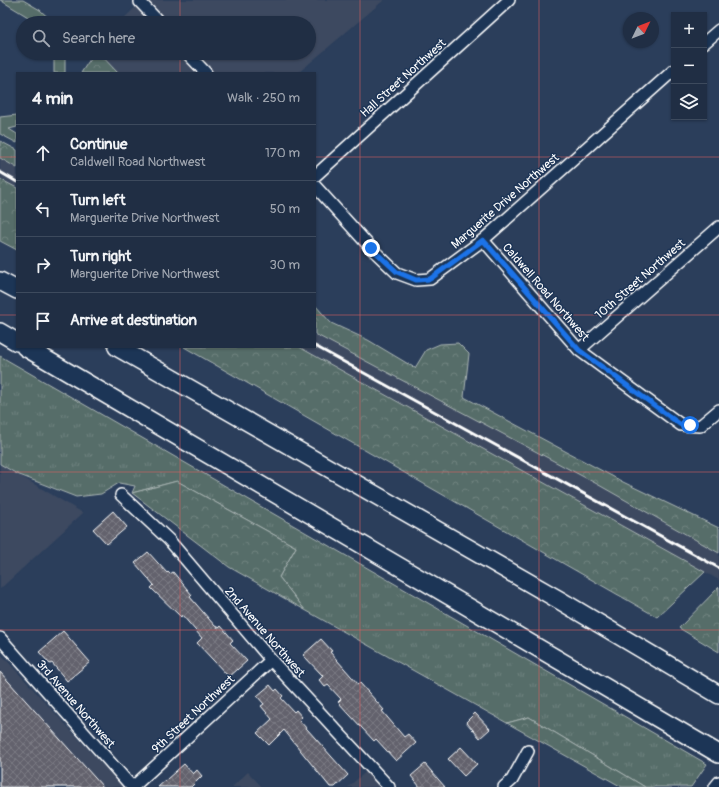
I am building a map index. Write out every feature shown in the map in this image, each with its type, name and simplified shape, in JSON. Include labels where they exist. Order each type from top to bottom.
[{"type":"highway","points":[[0,281],[16,289]]},
{"type":"highway","points":[[0,332],[16,341]]},
{"type":"highway","points":[[27,348],[719,754]]},
{"type":"highway","points":[[120,348],[562,601],[719,695]]},
{"type":"street","name":"Hall Street Northwest","points":[[316,175],[510,0]]},
{"type":"street","points":[[140,2],[153,16]]},
{"type":"street","points":[[707,40],[719,30]]},
{"type":"street","points":[[194,60],[205,72]]},
{"type":"street","name":"Marguerite Drive Northwest","points":[[316,187],[371,248],[397,272],[416,280],[430,279],[483,240],[671,73]]},
{"type":"street","name":"10th Street Northwest","points":[[579,350],[719,227]]},
{"type":"street","name":"Caldwell Road Northwest","points":[[483,240],[579,350],[681,425],[700,426],[719,410]]},
{"type":"street","name":"2nd Avenue Northwest","points":[[120,495],[169,540],[271,660],[389,787]]},
{"type":"street","name":"3rd Avenue Northwest","points":[[0,638],[133,787]]},
{"type":"street","name":"9th Street Northwest","points":[[133,787],[271,660]]},
{"type":"street","points":[[504,787],[512,780],[528,751]]},
{"type":"street","points":[[716,787],[719,782]]},
{"type":"shaded area","points":[[143,0],[384,0],[316,58],[316,16],[126,16]]},
{"type":"shaded area","points":[[106,60],[313,60],[299,72],[117,72]]},
{"type":"shaded area","points":[[0,158],[16,167],[16,187],[0,179]]},
{"type":"shaded area","points":[[316,335],[597,484],[719,553],[719,580],[301,348],[316,348]]},
{"type":"shaded area","points":[[0,464],[83,513],[0,589]]},
{"type":"shaded area","points":[[0,653],[122,786],[123,787],[0,787]]},
{"type":"shaded area","points":[[368,770],[383,787],[348,787]]},
{"type":"shaded area","points":[[248,772],[262,787],[232,787]]},
{"type":"green space","points":[[0,0],[23,0],[40,10],[46,16],[26,16]]},
{"type":"green space","points":[[54,60],[65,60],[65,72],[54,72]]},
{"type":"green space","points":[[89,60],[106,60],[117,72],[82,72]]},
{"type":"green space","points":[[16,115],[16,127],[9,129],[16,133],[16,142],[0,134],[0,117]]},
{"type":"green space","points":[[0,141],[16,149],[16,167],[0,158]]},
{"type":"green space","points":[[0,179],[16,187],[16,249],[0,241]]},
{"type":"green space","points":[[316,306],[331,323],[368,340],[415,368],[426,350],[440,344],[458,343],[469,354],[464,397],[623,482],[719,528],[719,553],[597,484],[316,335]]},
{"type":"green space","points":[[186,348],[301,348],[705,572],[657,617]]},
{"type":"green space","points":[[0,356],[707,764],[691,787],[645,787],[529,717],[507,723],[305,610],[279,577],[296,547],[177,481],[132,493],[135,486],[119,483],[101,494],[76,497],[17,474],[0,464]]},
{"type":"green space","points":[[177,481],[296,547],[279,577],[305,610],[229,567],[132,493]]},
{"type":"green space","points":[[719,587],[719,652],[679,628]]},
{"type":"green space","points":[[529,717],[645,787],[622,787],[507,723]]},
{"type":"building","points":[[113,511],[127,527],[107,544],[93,529]]},
{"type":"building","points":[[148,552],[167,573],[168,572],[170,574],[173,572],[192,595],[190,597],[215,626],[219,628],[221,626],[233,640],[230,643],[247,661],[229,677],[197,643],[202,638],[182,615],[181,617],[151,588],[154,585],[135,563]]},
{"type":"building","points":[[63,631],[90,662],[67,681],[52,663],[50,664],[39,652]]},
{"type":"building","points":[[321,639],[332,651],[330,652],[358,684],[360,683],[384,710],[382,711],[404,737],[408,734],[416,743],[396,761],[376,739],[374,741],[338,702],[341,699],[328,685],[325,687],[319,680],[323,676],[303,655]]},
{"type":"building","points":[[0,672],[103,787],[0,787]]},
{"type":"building","points":[[270,685],[275,691],[277,689],[283,696],[281,698],[294,712],[296,710],[302,717],[299,720],[348,775],[335,787],[330,787],[284,730],[269,745],[257,733],[272,719],[261,706],[264,704],[257,696]]},
{"type":"building","points":[[475,713],[490,729],[480,738],[466,722]]},
{"type":"building","points":[[461,747],[477,764],[464,776],[448,759]]},
{"type":"building","points":[[184,764],[193,774],[197,770],[202,776],[191,787],[158,787]]},
{"type":"building","points":[[425,764],[445,787],[420,787],[411,776]]},
{"type":"railway","points":[[0,172],[16,181]]},
{"type":"railway","points":[[316,347],[719,568]]},
{"type":"route","points":[[371,248],[397,272],[416,280],[430,279],[483,240],[579,350],[681,425],[690,425]]}]
